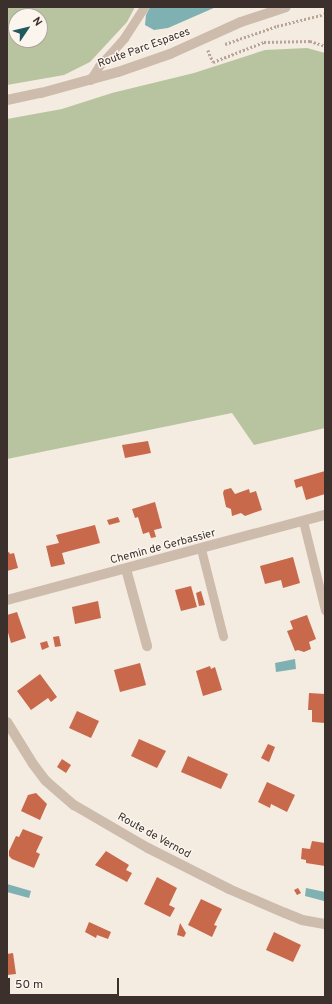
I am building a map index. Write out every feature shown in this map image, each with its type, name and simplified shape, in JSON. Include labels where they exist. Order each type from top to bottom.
[{"type":"street","name":"Route Parc Espaces","points":[[7,100],[90,80],[170,54],[241,22],[286,7]]},
{"type":"street","name":"Chemin de Gerbassier","points":[[7,600],[325,515]]},
{"type":"street","points":[[126,569],[147,646]]},
{"type":"street","name":"Route de Vernod","points":[[7,722],[33,764],[46,781],[74,805],[148,848],[229,889],[302,920],[325,924]]},
{"type":"lane","points":[[90,80],[99,66],[124,38],[144,7]]},
{"type":"lane","points":[[303,521],[325,610]]},
{"type":"lane","points":[[201,549],[223,636]]},
{"type":"path","points":[[208,50],[213,62],[264,42],[310,41],[325,46]]},
{"type":"green space","points":[[7,7],[135,7],[127,22],[90,62],[64,75],[7,85]]},
{"type":"green space","points":[[307,48],[325,53],[325,428],[254,445],[232,413],[7,459],[7,119],[62,109],[112,93],[194,73],[265,50]]},
{"type":"water","points":[[150,7],[216,7],[168,28],[154,30],[145,25],[146,15]]},
{"type":"water","points":[[295,659],[296,669],[276,672],[275,663]]},
{"type":"water","points":[[7,884],[31,891],[29,898],[7,892]]},
{"type":"water","points":[[306,888],[325,892],[324,901],[305,896]]},
{"type":"building","points":[[148,441],[151,453],[125,458],[122,445]]},
{"type":"building","points":[[325,471],[325,494],[306,500],[302,486],[296,488],[294,480]]},
{"type":"building","points":[[231,488],[235,494],[249,489],[250,493],[256,491],[262,510],[245,516],[241,513],[232,516],[231,509],[226,507],[223,493],[224,490]]},
{"type":"building","points":[[155,502],[162,528],[154,530],[156,537],[151,538],[149,532],[143,534],[138,517],[135,518],[132,509]]},
{"type":"building","points":[[118,517],[120,522],[109,525],[107,520]]},
{"type":"building","points":[[95,525],[100,543],[62,553],[65,564],[51,567],[46,546],[59,543],[56,535]]},
{"type":"building","points":[[9,552],[10,554],[14,553],[18,568],[7,571],[7,553]]},
{"type":"building","points":[[293,557],[300,583],[283,588],[281,580],[265,584],[260,566]]},
{"type":"building","points":[[191,586],[197,607],[181,611],[175,590]]},
{"type":"building","points":[[201,591],[205,605],[199,606],[196,593]]},
{"type":"building","points":[[98,601],[101,618],[75,624],[72,607]]},
{"type":"building","points":[[17,612],[26,638],[11,643],[7,629],[7,615]]},
{"type":"building","points":[[307,615],[316,639],[309,642],[311,649],[304,652],[298,650],[295,651],[287,631],[293,629],[290,621]]},
{"type":"building","points":[[59,636],[61,646],[55,647],[53,637]]},
{"type":"building","points":[[47,641],[49,647],[42,650],[40,643]]},
{"type":"building","points":[[140,663],[146,685],[120,692],[114,670]]},
{"type":"building","points":[[210,666],[211,669],[215,667],[222,690],[203,696],[196,671]]},
{"type":"building","points":[[40,674],[57,697],[51,702],[48,698],[31,710],[17,691]]},
{"type":"building","points":[[309,693],[325,694],[325,723],[312,722],[312,710],[308,710]]},
{"type":"building","points":[[77,711],[99,721],[91,738],[69,728]]},
{"type":"building","points":[[139,739],[166,751],[157,768],[131,756]]},
{"type":"building","points":[[268,744],[275,747],[269,762],[261,758]]},
{"type":"building","points":[[188,756],[228,774],[221,789],[181,772]]},
{"type":"building","points":[[62,759],[71,765],[66,773],[57,767]]},
{"type":"building","points":[[267,782],[295,795],[287,812],[271,804],[270,808],[258,802]]},
{"type":"building","points":[[36,793],[47,804],[40,820],[21,811],[28,795]]},
{"type":"building","points":[[23,829],[43,837],[36,852],[40,854],[34,868],[12,859],[9,856],[9,851],[16,836],[19,837]]},
{"type":"building","points":[[312,841],[325,843],[325,866],[306,863],[306,860],[301,859],[302,848],[310,849]]},
{"type":"building","points":[[106,851],[129,865],[126,870],[132,873],[127,882],[95,865]]},
{"type":"building","points":[[157,877],[177,888],[169,905],[175,908],[170,917],[144,904]]},
{"type":"building","points":[[298,888],[301,893],[297,895],[294,890]]},
{"type":"building","points":[[201,899],[222,909],[214,925],[217,926],[212,937],[188,925]]},
{"type":"building","points":[[89,922],[111,932],[108,939],[97,935],[96,938],[85,932]]},
{"type":"building","points":[[180,923],[186,933],[184,937],[177,935]]},
{"type":"building","points":[[274,932],[301,945],[293,962],[266,950]]},
{"type":"building","points":[[13,953],[16,974],[7,975],[7,954]]}]
